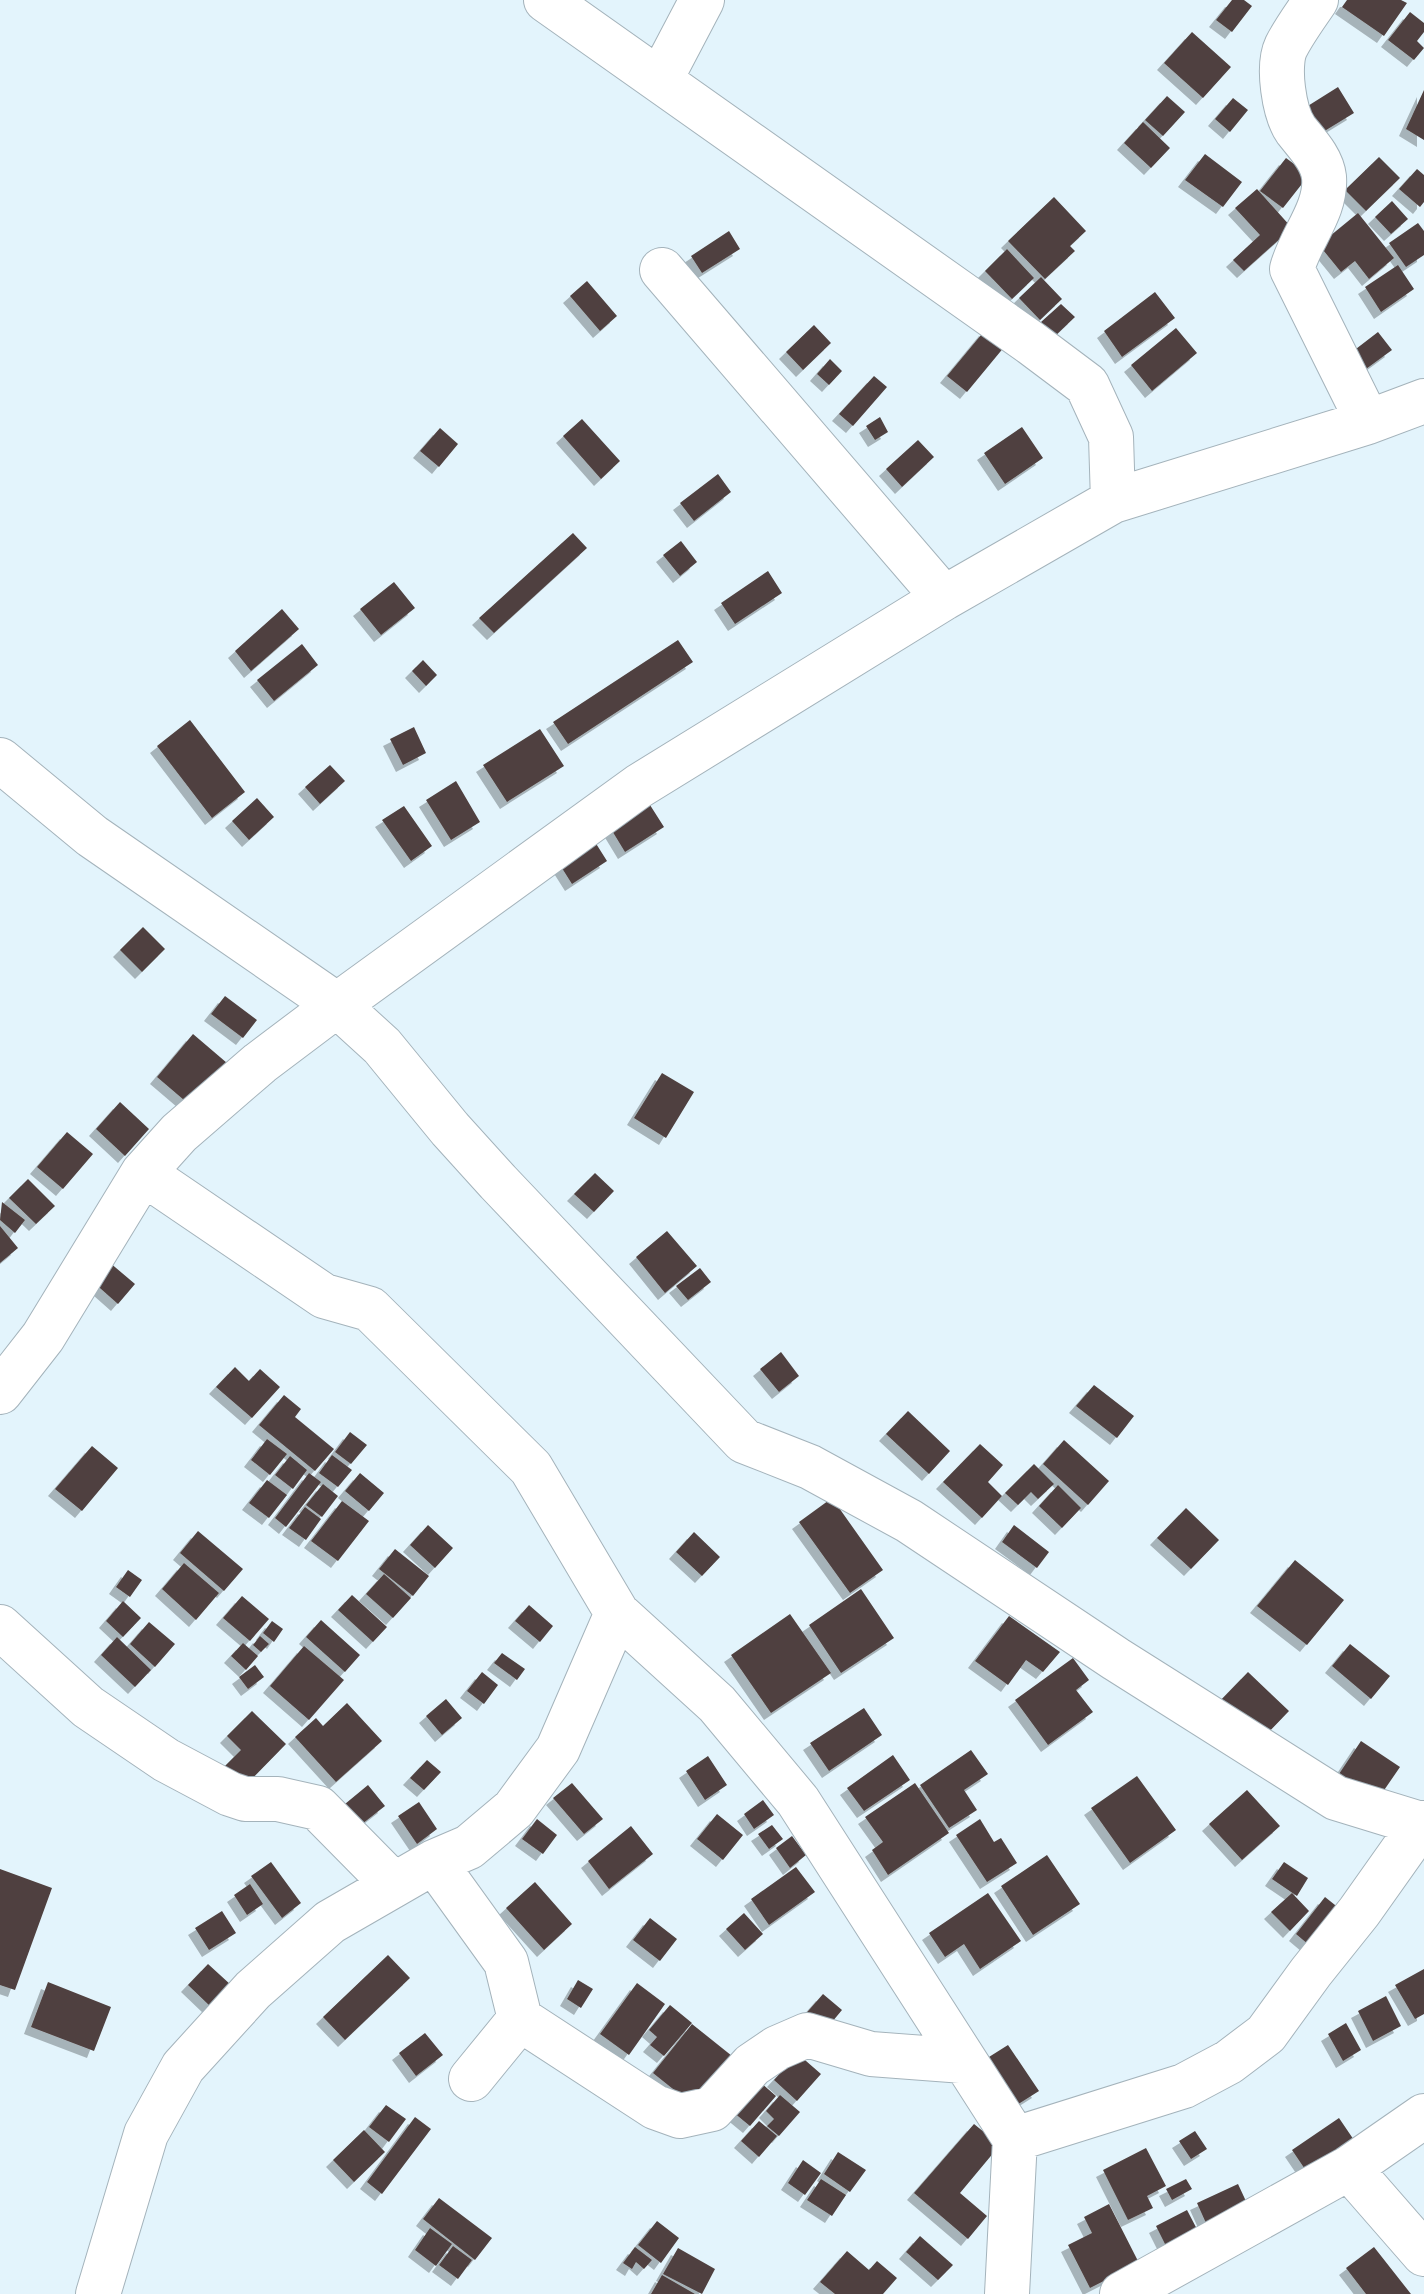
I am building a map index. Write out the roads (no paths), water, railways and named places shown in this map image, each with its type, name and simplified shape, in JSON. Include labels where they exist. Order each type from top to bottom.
[{"type":"street","points":[[546,0],[1087,385],[1111,437],[1113,501]]},
{"type":"street","points":[[660,80],[702,0]]},
{"type":"street","points":[[1316,0],[1285,50],[1282,84],[1291,122],[1320,162],[1324,178],[1321,205],[1292,269],[1368,422]]},
{"type":"street","points":[[662,270],[944,598]]},
{"type":"street","points":[[0,1392],[43,1337],[143,1173],[179,1133],[260,1063],[639,786],[944,598],[1113,501],[1368,422],[1424,401]]},
{"type":"street","points":[[0,760],[92,836],[337,1005],[382,1046],[488,1171],[744,1441],[810,1467],[909,1521],[998,1577],[1116,1659],[1336,1798],[1423,1824],[1266,2034],[1229,2062],[1184,2086],[1015,2139]]},
{"type":"street","points":[[143,1173],[324,1296],[370,1309],[531,1468],[617,1613],[717,1704],[798,1801],[1015,2139],[1007,2294]]},
{"type":"street","points":[[98,2294],[146,2134],[183,2067],[253,1990],[330,1922],[434,1862],[469,1847],[514,1809],[558,1749],[617,1613]]},
{"type":"street","points":[[0,1627],[88,1707],[166,1760],[245,1799],[278,1799],[318,1808],[394,1885]]},
{"type":"street","points":[[434,1862],[506,1962],[520,2019],[655,2107],[680,2116],[712,2109],[752,2065],[777,2048],[807,2035],[871,2054],[964,2061]]},
{"type":"street","points":[[471,2079],[520,2019]]},
{"type":"street","points":[[1122,2294],[1349,2168],[1424,2116]]},
{"type":"street","points":[[1349,2168],[1424,2254]]}]
